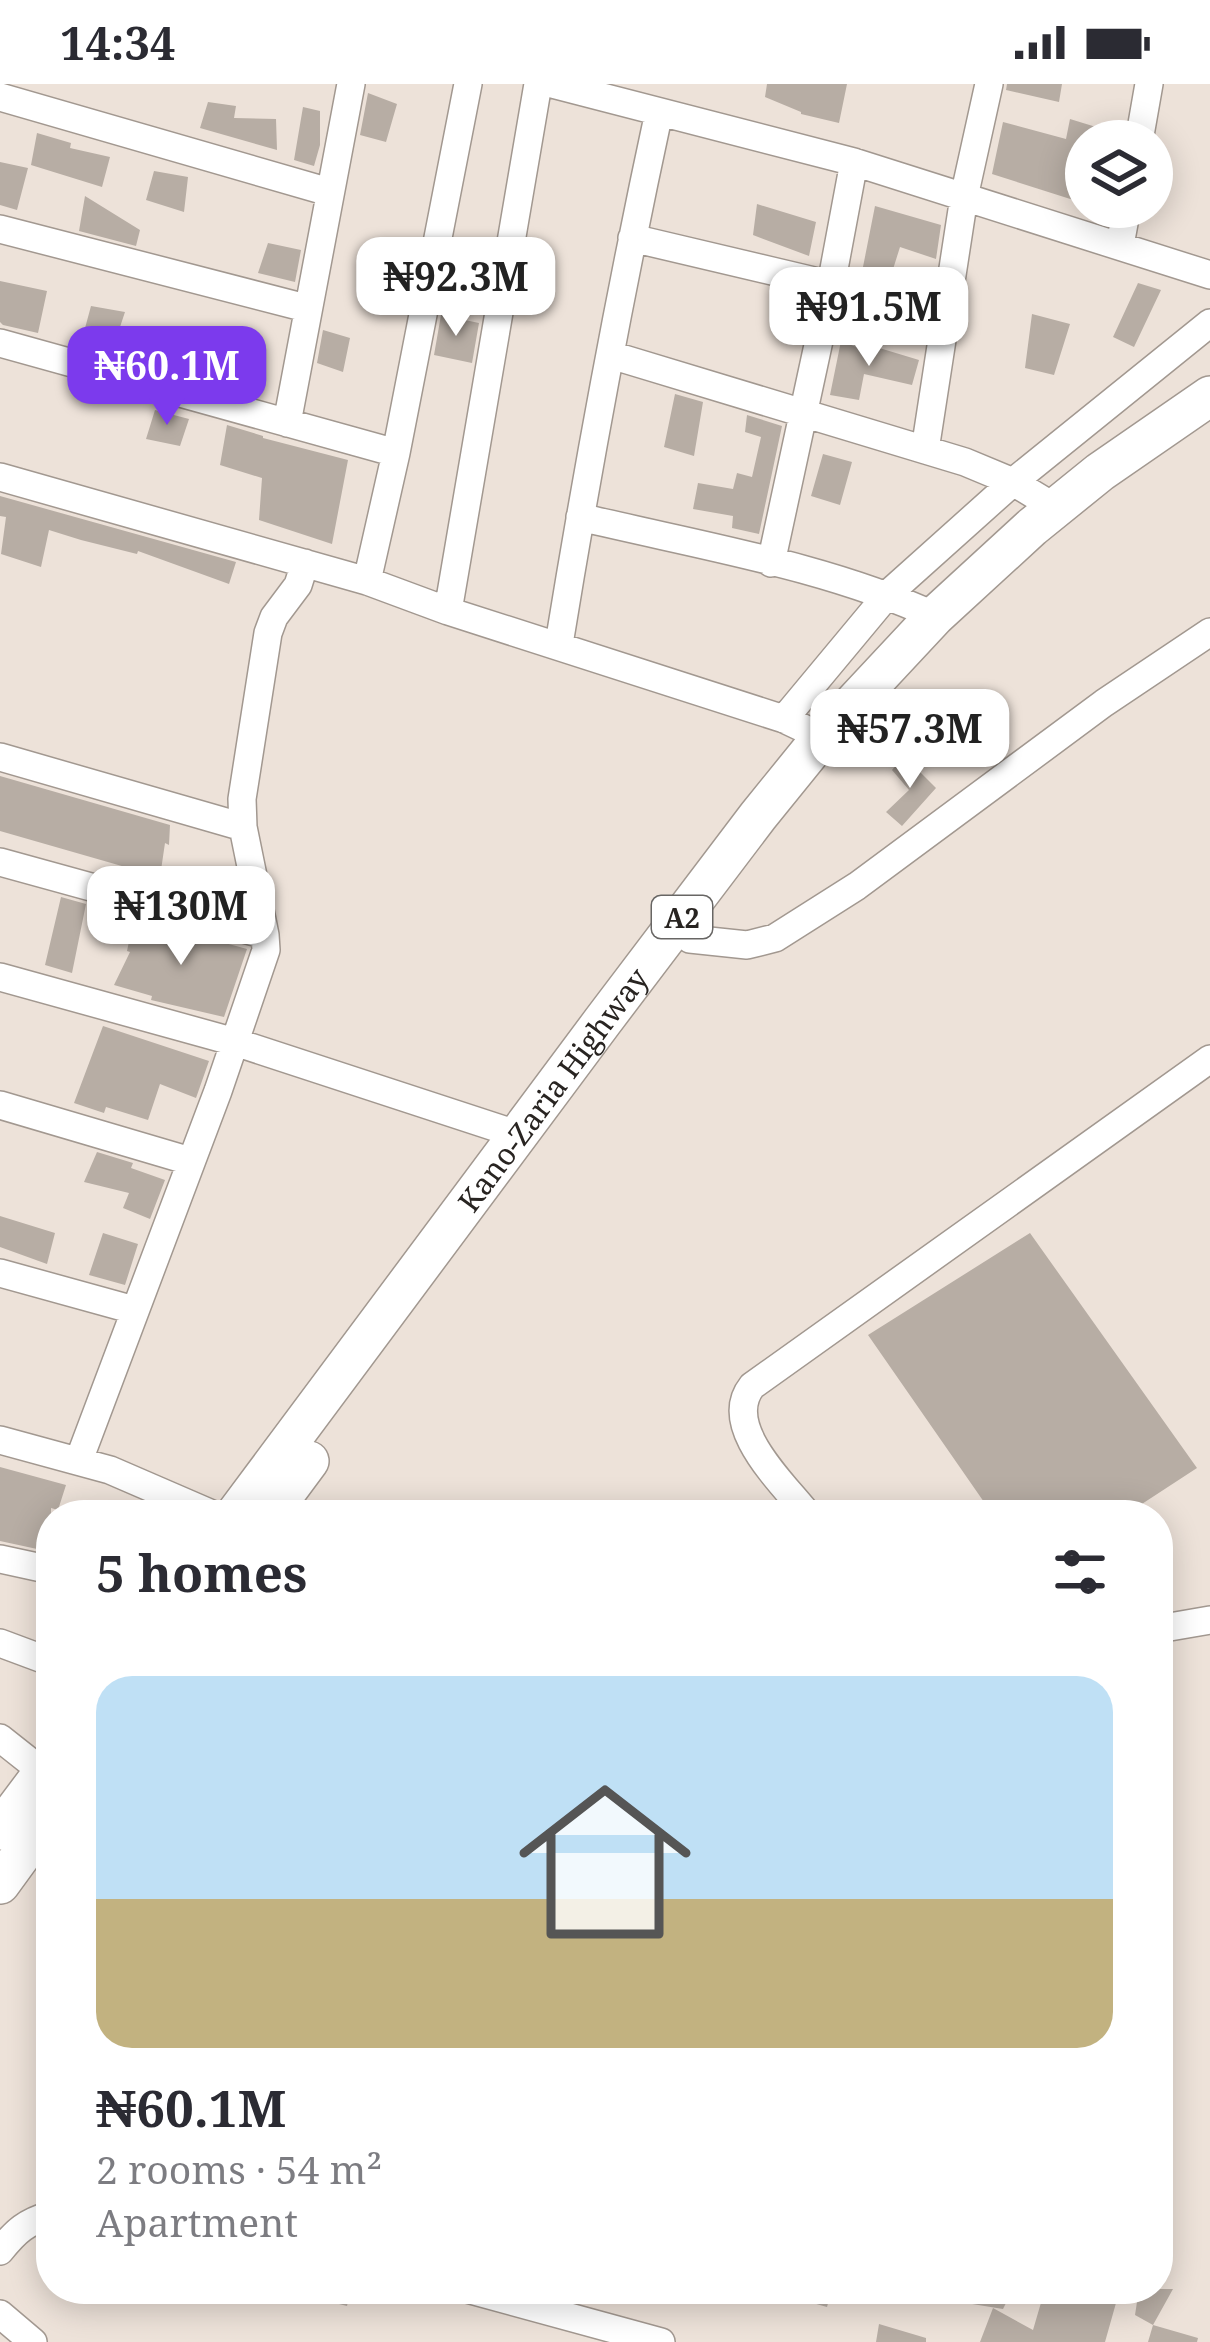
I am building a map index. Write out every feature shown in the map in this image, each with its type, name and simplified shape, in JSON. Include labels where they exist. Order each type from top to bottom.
[{"type":"highway","name":"Kano-Zaria Highway","points":[[246,1500],[822,736],[935,616],[1056,508],[1210,396]]},
{"type":"highway","name":"Kano-Zaria Highway","points":[[280,1500],[776,822],[965,615],[1083,512],[1210,422]]},
{"type":"highway","points":[[0,1830],[36,1782]]},
{"type":"highway","points":[[0,1884],[36,1835]]},
{"type":"street","points":[[287,423],[351,84]]},
{"type":"street","points":[[367,581],[468,84]]},
{"type":"street","points":[[448,611],[538,84]]},
{"type":"street","points":[[552,84],[854,162],[1210,275]]},
{"type":"street","points":[[925,450],[964,197],[989,84]]},
{"type":"street","points":[[1143,120],[1150,84]]},
{"type":"street","points":[[0,97],[329,192]]},
{"type":"street","points":[[559,644],[659,112]]},
{"type":"street","points":[[771,563],[854,162]]},
{"type":"street","points":[[1120,244],[1123,228]]},
{"type":"street","points":[[0,229],[306,308]]},
{"type":"street","points":[[632,238],[831,285]]},
{"type":"street","points":[[784,718],[888,594],[1013,482],[1210,323]]},
{"type":"street","points":[[0,343],[396,453]]},
{"type":"street","points":[[611,355],[925,450],[1013,482],[1056,508]]},
{"type":"street","points":[[0,477],[367,581],[784,718],[822,736]]},
{"type":"street","points":[[580,518],[888,594],[935,616]]},
{"type":"street","points":[[79,1460],[266,950],[242,799],[268,633],[298,585],[305,563]]},
{"type":"street","points":[[690,939],[747,945],[775,938],[857,886],[1104,703],[1210,632]]},
{"type":"street","points":[[0,757],[243,827]]},
{"type":"street","points":[[0,862],[265,935]]},
{"type":"street","points":[[0,977],[235,1042],[519,1135]]},
{"type":"street","points":[[796,1500],[748,1438],[742,1404],[752,1386],[1210,1059]]},
{"type":"street","points":[[0,1105],[190,1162]]},
{"type":"street","points":[[0,1273],[134,1310]]},
{"type":"street","points":[[0,1440],[110,1470],[179,1500]]},
{"type":"street","points":[[0,1559],[36,1567]]},
{"type":"street","points":[[1173,1626],[1210,1620]]},
{"type":"street","points":[[0,1643],[36,1656]]},
{"type":"street","points":[[0,1738],[36,1760]]},
{"type":"street","points":[[0,2251],[16,2230],[36,2219]]},
{"type":"street","points":[[521,2304],[661,2342]]},
{"type":"street","points":[[0,2314],[30,2342]]},
{"type":"street","points":[[0,2327],[30,2342]]},
{"type":"building","points":[[767,84],[847,84],[839,123],[801,114],[765,97]]},
{"type":"building","points":[[1007,84],[1062,84],[1059,102],[1006,90]]},
{"type":"building","points":[[368,93],[397,104],[386,142],[360,135]]},
{"type":"building","points":[[208,102],[236,106],[234,118],[276,119],[277,150],[200,128]]},
{"type":"building","points":[[303,107],[320,111],[320,145],[314,166],[294,160]]},
{"type":"building","points":[[1003,122],[1065,139],[1065,197],[992,174]]},
{"type":"building","points":[[37,133],[71,143],[70,148],[110,157],[102,187],[31,165]]},
{"type":"building","points":[[0,162],[28,168],[17,210],[0,205]]},
{"type":"building","points":[[154,171],[188,177],[184,212],[146,200]]},
{"type":"building","points":[[85,196],[140,230],[136,246],[79,231]]},
{"type":"building","points":[[757,204],[816,222],[809,256],[753,235]]},
{"type":"building","points":[[875,206],[941,225],[936,259],[900,247],[889,282],[862,272]]},
{"type":"building","points":[[268,243],[301,250],[295,282],[258,273]]},
{"type":"building","points":[[0,281],[47,291],[38,333],[0,322]]},
{"type":"building","points":[[1138,283],[1161,290],[1134,347],[1113,337]]},
{"type":"building","points":[[91,306],[125,312],[113,348],[81,343]]},
{"type":"building","points":[[1032,314],[1070,324],[1054,375],[1025,368]]},
{"type":"building","points":[[441,315],[479,323],[472,363],[434,355]]},
{"type":"building","points":[[323,330],[350,338],[343,372],[317,363]]},
{"type":"building","points":[[841,341],[874,354],[876,347],[919,360],[912,385],[864,374],[859,400],[830,395]]},
{"type":"building","points":[[675,394],[703,402],[694,456],[664,447]]},
{"type":"building","points":[[155,410],[189,419],[180,446],[146,439]]},
{"type":"building","points":[[747,415],[782,426],[759,534],[732,528],[733,516],[693,509],[698,483],[733,489],[737,473],[752,477],[761,437],[745,432]]},
{"type":"building","points":[[227,425],[348,460],[332,544],[259,520],[262,478],[220,465]]},
{"type":"building","points":[[823,454],[852,462],[840,505],[811,496]]},
{"type":"building","points":[[0,496],[236,562],[229,584],[138,551],[49,530],[41,567],[1,554],[6,517],[0,516]]},
{"type":"building","points":[[904,756],[936,788],[902,826],[886,812],[909,790],[892,770]]},
{"type":"building","points":[[0,776],[170,825],[160,877],[0,831]]},
{"type":"building","points":[[61,897],[86,904],[72,973],[45,965]]},
{"type":"building","points":[[134,918],[247,949],[224,1017],[151,1000],[152,996],[114,985],[130,952]]},
{"type":"building","points":[[103,1026],[209,1061],[196,1098],[160,1084],[148,1120],[74,1103]]},
{"type":"building","points":[[97,1152],[165,1180],[150,1219],[123,1208],[129,1193],[84,1182]]},
{"type":"building","points":[[0,1216],[55,1233],[47,1264],[0,1247]]},
{"type":"building","points":[[103,1233],[138,1244],[125,1285],[89,1275]]},
{"type":"building","points":[[1030,1233],[1197,1468],[1148,1500],[983,1500],[868,1335]]},
{"type":"building","points":[[0,1467],[66,1485],[61,1500],[36,1500],[36,1549],[0,1541]]},
{"type":"building","points":[[1041,2304],[1116,2304],[1105,2342],[980,2342],[993,2308],[1033,2330]]},
{"type":"building","points":[[1137,2304],[1165,2304],[1153,2325],[1135,2315]]},
{"type":"building","points":[[879,2324],[926,2338],[926,2342],[876,2342]]},
{"type":"building","points":[[1153,2325],[1198,2338],[1197,2342],[1148,2342]]}]
